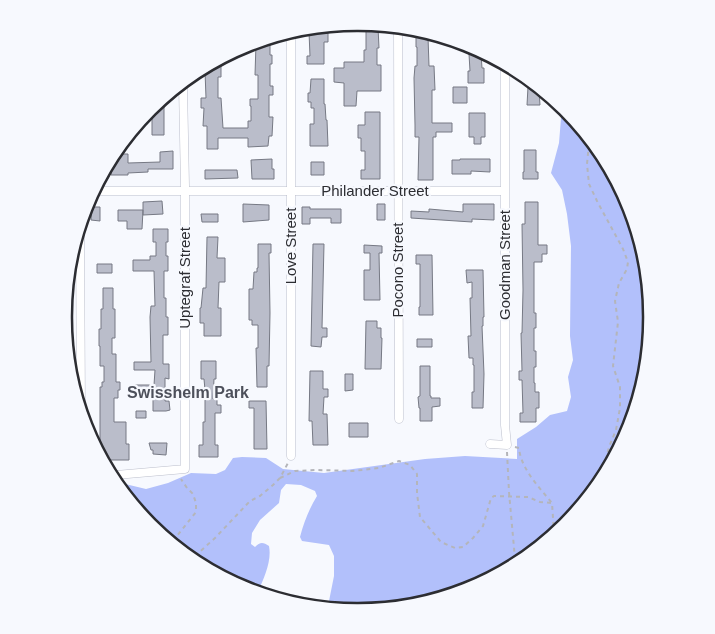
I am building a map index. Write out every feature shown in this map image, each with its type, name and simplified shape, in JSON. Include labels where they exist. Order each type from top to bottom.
[{"type":"street","name":"Pocono Street","points":[[398,34],[399,419]]},
{"type":"street","name":"Love Street","points":[[291,39],[291,456]]},
{"type":"street","name":"Goodman Street","points":[[506,73],[505,425],[507,445]]},
{"type":"street","name":"Uptegraf Street","points":[[182,469],[185,191],[183,91]]},
{"type":"street","name":"Philander Street","points":[[101,191],[505,191]]},
{"type":"street","points":[[80,247],[81,391]]},
{"type":"street","points":[[490,444],[507,445]]},
{"type":"street","points":[[119,475],[182,469]]},
{"type":"path","points":[[589,150],[587,164],[590,184],[628,262],[627,269],[619,283],[615,301],[618,322],[613,366],[620,388],[620,408],[616,430],[607,457]]},
{"type":"path","points":[[515,556],[509,496],[507,445],[519,448],[520,457],[528,471],[552,503],[553,525]]},
{"type":"path","points":[[197,554],[250,501],[260,496],[280,478],[291,456]]},
{"type":"path","points":[[280,478],[295,471],[353,471],[380,468],[399,461],[410,465],[417,474],[420,518],[441,542],[455,548],[463,546],[483,526],[491,498],[494,496],[528,497],[540,502],[552,503]]},
{"type":"path","points":[[176,537],[196,512],[193,494],[180,478],[182,469]]},
{"type":"shaded area","points":[[561,116],[595,158],[614,191],[634,243],[643,298],[641,354],[634,391],[628,409],[605,460],[584,491],[560,519],[516,555],[467,581],[449,588],[413,597],[358,603],[329,601],[334,576],[334,556],[329,545],[302,541],[300,537],[307,516],[317,496],[315,491],[301,485],[286,484],[281,490],[279,503],[260,520],[252,533],[251,544],[255,547],[260,543],[265,544],[269,546],[270,552],[267,569],[260,586],[231,573],[199,555],[155,519],[126,484],[146,489],[168,483],[191,473],[216,474],[225,470],[233,458],[266,458],[283,469],[324,473],[425,459],[465,456],[517,459],[517,439],[550,415],[567,411],[571,397],[568,377],[573,360],[570,336],[571,246],[562,190],[551,173],[559,143]]},
{"type":"building","points":[[366,31],[378,32],[377,65],[381,65],[381,91],[357,91],[356,106],[344,106],[344,83],[334,82],[334,68],[344,68],[344,62],[364,62],[364,50],[366,50]]},
{"type":"building","points":[[328,33],[328,42],[324,42],[324,64],[307,64],[307,56],[310,56],[309,36]]},
{"type":"building","points":[[416,38],[428,40],[429,66],[434,66],[435,90],[432,90],[432,123],[452,123],[452,132],[436,132],[436,137],[433,137],[433,180],[418,180],[419,137],[415,137],[414,78],[415,66],[417,66]]},
{"type":"building","points":[[270,45],[272,64],[270,64],[270,86],[273,86],[273,95],[269,95],[269,117],[273,117],[272,136],[269,136],[268,146],[248,147],[248,138],[218,138],[218,149],[207,149],[207,126],[203,126],[204,108],[201,108],[201,98],[206,98],[205,76],[221,67],[221,77],[218,77],[218,98],[221,98],[223,128],[248,128],[248,121],[251,121],[250,99],[258,99],[258,75],[255,75],[256,50]]},
{"type":"building","points":[[469,54],[481,60],[482,68],[484,68],[484,83],[468,83],[468,71],[470,71]]},
{"type":"building","points":[[311,79],[324,79],[328,146],[310,146],[310,124],[314,124],[314,108],[311,108],[311,102],[308,102]]},
{"type":"building","points":[[453,87],[467,87],[467,103],[453,103]]},
{"type":"building","points":[[528,88],[539,97],[540,105],[527,105]]},
{"type":"building","points":[[164,107],[164,135],[152,135],[152,118]]},
{"type":"building","points":[[365,112],[380,112],[380,179],[361,179],[361,170],[365,170],[365,151],[361,151],[358,125],[365,125]]},
{"type":"building","points":[[469,113],[485,113],[485,137],[481,137],[481,144],[474,144],[474,137],[469,137]]},
{"type":"building","points":[[524,150],[536,150],[536,172],[538,172],[538,179],[523,179]]},
{"type":"building","points":[[173,151],[173,169],[148,169],[148,172],[111,175],[123,154],[128,154],[128,163],[160,162],[160,152]]},
{"type":"building","points":[[272,159],[274,179],[252,179],[251,160]]},
{"type":"building","points":[[490,159],[490,172],[471,171],[471,174],[452,174],[452,160]]},
{"type":"building","points":[[311,162],[324,162],[324,175],[311,175]]},
{"type":"building","points":[[205,170],[237,170],[238,178],[205,179]]},
{"type":"building","points":[[162,201],[163,214],[143,215],[143,202]]},
{"type":"building","points":[[525,202],[538,202],[538,245],[547,245],[547,254],[542,254],[542,262],[534,262],[534,313],[536,313],[536,328],[534,328],[534,351],[536,351],[536,367],[534,367],[534,383],[535,392],[539,392],[539,408],[536,408],[536,422],[520,422],[520,413],[523,413],[522,380],[519,380],[519,371],[522,371],[522,224],[525,224]]},
{"type":"building","points":[[243,204],[269,205],[269,220],[243,222]]},
{"type":"building","points":[[377,204],[385,204],[385,220],[377,220]]},
{"type":"building","points":[[463,204],[494,204],[494,220],[472,219],[472,222],[411,218],[411,211],[429,212],[429,209],[463,212]]},
{"type":"building","points":[[94,207],[100,207],[100,221],[91,220]]},
{"type":"building","points":[[302,207],[310,207],[310,209],[341,209],[341,223],[331,223],[331,218],[310,218],[310,224],[302,224]]},
{"type":"building","points":[[118,210],[143,210],[142,229],[127,229],[127,221],[118,221]]},
{"type":"building","points":[[201,214],[218,214],[218,222],[202,222]]},
{"type":"building","points":[[153,229],[168,229],[166,256],[168,256],[168,271],[164,271],[164,298],[166,298],[168,335],[163,335],[163,364],[169,364],[169,379],[165,378],[165,401],[169,401],[170,410],[166,411],[153,411],[153,396],[134,394],[134,385],[154,385],[155,370],[134,370],[134,362],[151,362],[150,317],[151,306],[155,306],[154,271],[133,271],[133,260],[150,260],[150,256],[156,256],[156,242],[153,242]]},
{"type":"building","points":[[207,237],[218,237],[217,258],[225,258],[225,282],[219,282],[218,308],[221,308],[221,336],[204,336],[204,323],[200,323],[203,288],[206,288]]},
{"type":"building","points":[[258,244],[271,244],[271,253],[269,253],[270,313],[267,387],[257,387],[256,348],[258,348],[258,325],[252,325],[252,320],[249,320],[249,289],[253,289],[254,272],[257,272],[258,268]]},
{"type":"building","points":[[313,244],[324,244],[322,328],[327,328],[327,337],[322,337],[321,347],[311,346]]},
{"type":"building","points":[[364,245],[382,246],[382,253],[379,253],[380,300],[364,300],[364,270],[370,270],[370,253],[364,253]]},
{"type":"building","points":[[416,255],[432,255],[433,315],[419,315],[420,264],[416,264]]},
{"type":"building","points":[[97,264],[112,264],[112,273],[97,273]]},
{"type":"building","points":[[466,270],[483,270],[483,408],[472,408],[474,365],[473,358],[469,358],[468,336],[471,336],[470,298],[472,298],[472,282],[467,283]]},
{"type":"building","points":[[103,288],[113,288],[115,338],[112,338],[112,354],[116,354],[116,382],[120,382],[118,398],[114,398],[114,422],[126,422],[126,444],[129,444],[129,460],[110,460],[100,441],[100,387],[102,387],[102,382],[104,382],[104,366],[100,366],[99,329],[101,329],[101,309],[103,309]]},
{"type":"building","points":[[366,321],[377,321],[377,328],[381,328],[381,369],[365,369]]},
{"type":"building","points":[[417,339],[432,339],[432,347],[417,347]]},
{"type":"building","points":[[201,361],[216,361],[213,399],[217,399],[217,405],[221,405],[221,413],[215,413],[215,445],[218,445],[218,457],[199,457],[199,445],[203,445],[203,422],[205,422],[205,390],[204,379],[201,379]]},
{"type":"building","points":[[420,366],[430,366],[430,396],[431,398],[440,398],[440,406],[432,407],[432,421],[420,421],[418,397],[420,396]]},
{"type":"building","points":[[310,371],[323,371],[323,389],[328,389],[328,397],[324,397],[323,414],[327,414],[328,445],[313,445],[312,421],[309,421]]},
{"type":"building","points":[[345,374],[353,374],[353,390],[345,391]]},
{"type":"building","points":[[249,401],[266,401],[267,449],[254,449],[254,408],[249,408]]},
{"type":"building","points":[[136,411],[146,411],[146,418],[136,418]]},
{"type":"building","points":[[349,423],[368,423],[368,437],[349,437]]},
{"type":"building","points":[[149,443],[167,443],[166,455],[153,454]]},
{"type":"district","name":"Swisshelm Park","points":[[188,392]]}]
